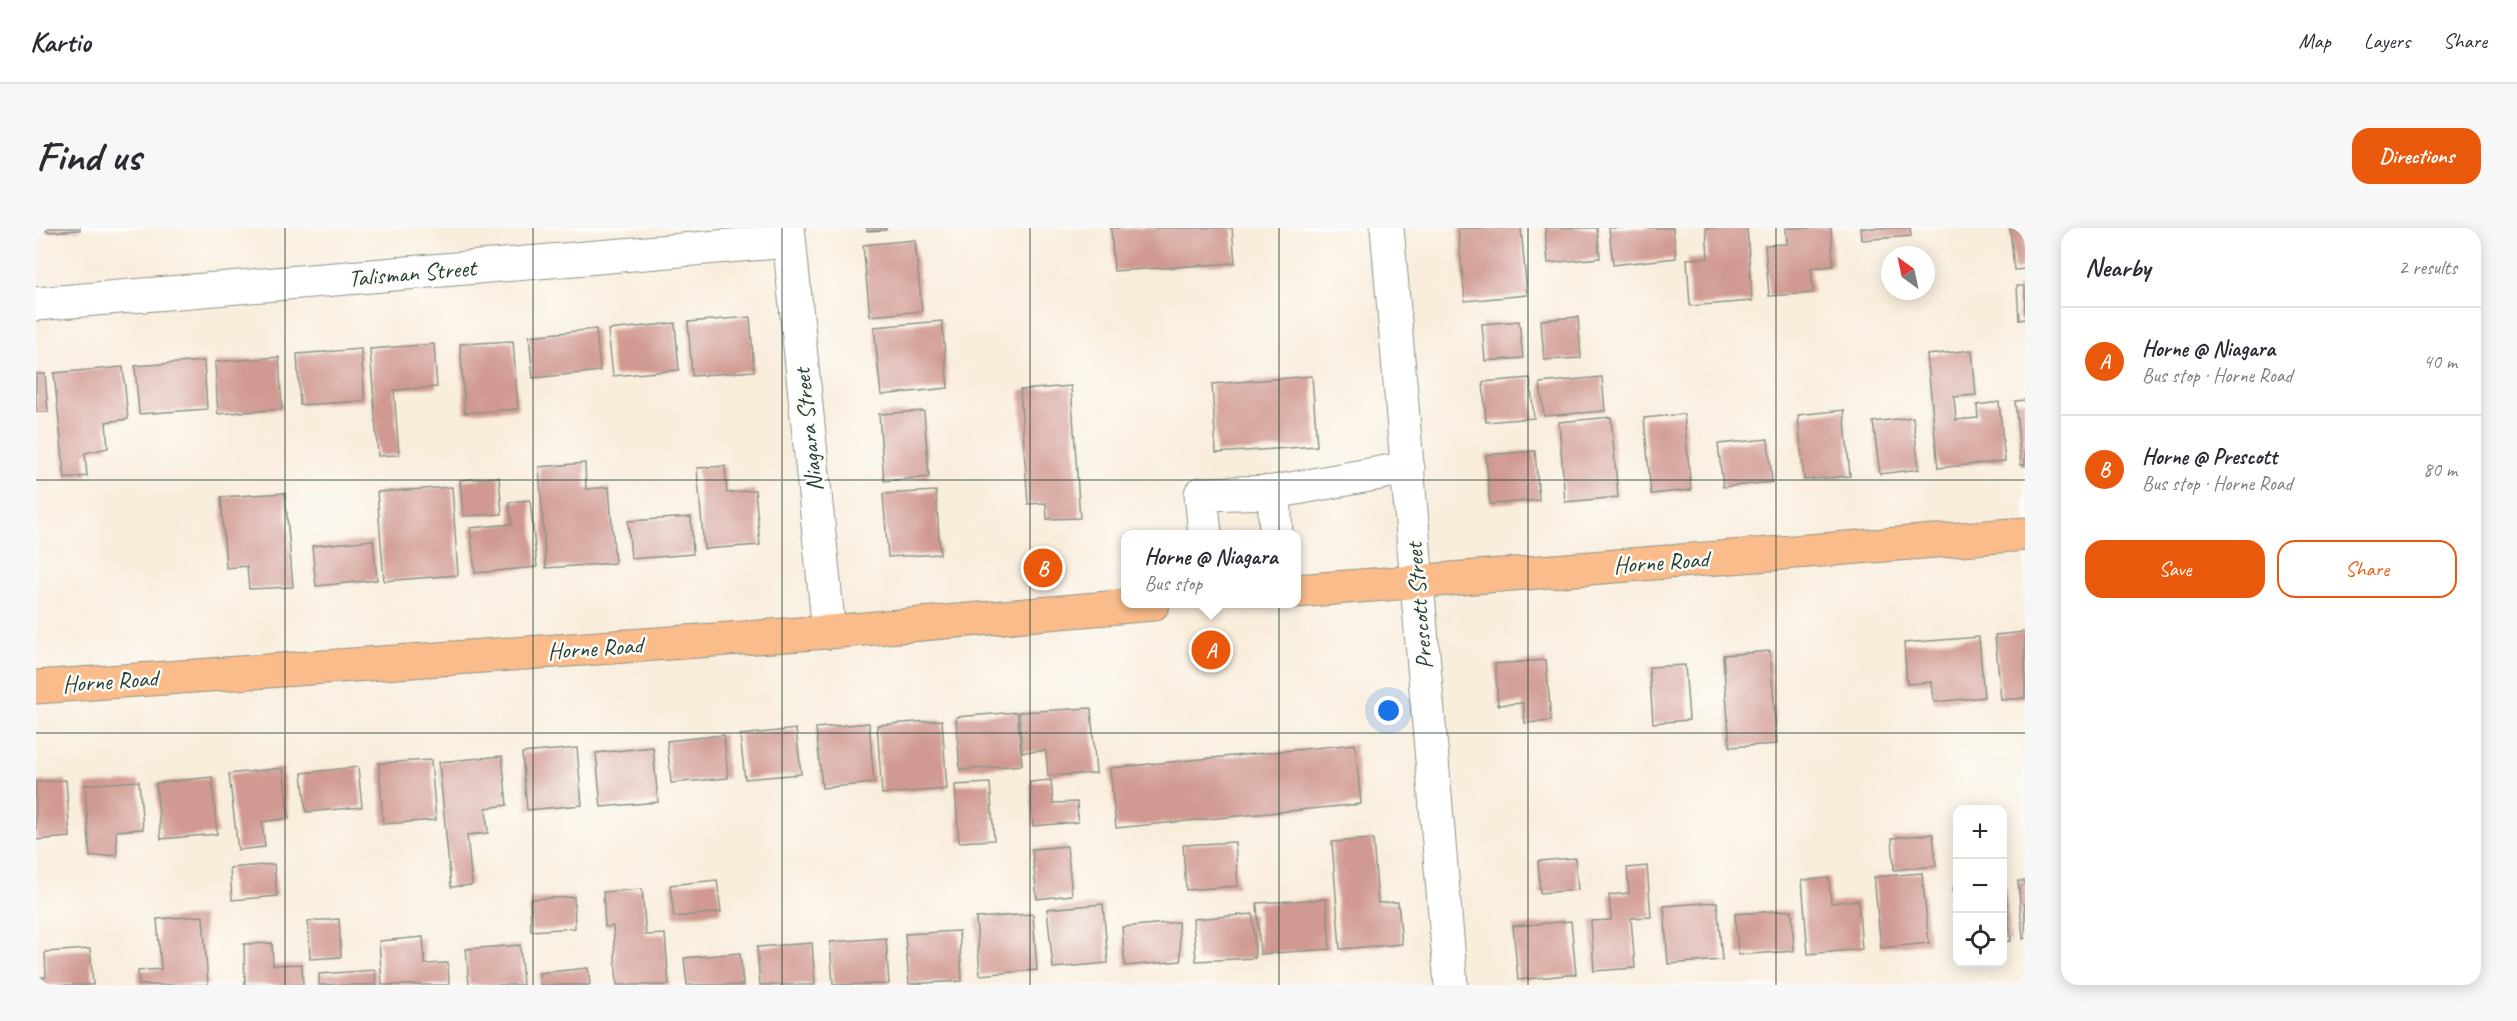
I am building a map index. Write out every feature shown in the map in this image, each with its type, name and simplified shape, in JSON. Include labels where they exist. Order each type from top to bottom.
[{"type":"main road","name":"Horne Road","points":[[1301,591],[2025,534]]},
{"type":"main road","name":"Horne Road","points":[[36,687],[828,632],[1121,606]]},
{"type":"street","name":"Prescott Street","points":[[1388,228],[1451,985]]},
{"type":"street","name":"Talisman Street","points":[[36,304],[788,235]]},
{"type":"street","name":"Niagara Street","points":[[788,235],[828,632]]},
{"type":"street","points":[[1205,530],[1202,494],[1275,492],[1408,468]]},
{"type":"street","points":[[1275,492],[1276,530]]},
{"type":"building","points":[[46,228],[80,228],[80,230],[47,232]]},
{"type":"building","points":[[867,228],[886,228],[886,230],[867,231]]},
{"type":"building","points":[[1111,228],[1232,228],[1235,263],[1114,271]]},
{"type":"building","points":[[1458,228],[1521,228],[1527,295],[1465,301]]},
{"type":"building","points":[[1545,228],[1597,228],[1600,258],[1548,263]]},
{"type":"building","points":[[1609,228],[1673,228],[1676,258],[1613,265]]},
{"type":"building","points":[[1706,228],[1747,228],[1752,301],[1690,306],[1687,259],[1708,258]]},
{"type":"building","points":[[1786,228],[1831,228],[1833,266],[1811,268],[1813,293],[1769,296],[1765,245],[1787,244]]},
{"type":"building","points":[[1861,228],[1910,228],[1911,236],[1862,240]]},
{"type":"building","points":[[2010,228],[2025,228],[2025,269],[2014,270]]},
{"type":"building","points":[[915,240],[922,311],[870,316],[863,245]]},
{"type":"building","points":[[2017,286],[2025,286],[2025,319],[2019,320]]},
{"type":"building","points":[[750,317],[754,371],[692,376],[688,322]]},
{"type":"building","points":[[1578,317],[1581,358],[1544,360],[1541,320]]},
{"type":"building","points":[[942,321],[948,388],[881,395],[874,327]]},
{"type":"building","points":[[1519,321],[1523,358],[1485,361],[1482,324]]},
{"type":"building","points":[[675,323],[679,370],[613,376],[608,330]]},
{"type":"building","points":[[596,329],[600,371],[533,378],[529,336]]},
{"type":"building","points":[[513,341],[518,409],[465,413],[460,344]]},
{"type":"building","points":[[434,344],[437,387],[394,390],[399,455],[378,456],[370,349]]},
{"type":"building","points":[[361,349],[365,401],[300,405],[297,354]]},
{"type":"building","points":[[1972,350],[1976,395],[1954,397],[1956,420],[1978,418],[1977,405],[1999,402],[2005,461],[1938,468],[1927,355]]},
{"type":"building","points":[[279,357],[282,409],[218,414],[215,362]]},
{"type":"building","points":[[204,361],[207,409],[139,414],[135,366]]},
{"type":"building","points":[[123,367],[128,419],[106,422],[108,448],[85,453],[87,476],[65,479],[54,373]]},
{"type":"building","points":[[36,374],[45,374],[48,412],[36,412]]},
{"type":"building","points":[[1312,376],[1317,446],[1216,453],[1212,384]]},
{"type":"building","points":[[1602,377],[1605,411],[1544,416],[1540,383]]},
{"type":"building","points":[[1530,378],[1534,418],[1486,422],[1483,382]]},
{"type":"building","points":[[1071,386],[1080,518],[1047,519],[1046,503],[1028,504],[1020,390]]},
{"type":"building","points":[[2025,400],[2025,465],[2021,465],[2015,401]]},
{"type":"building","points":[[1844,410],[1850,476],[1804,480],[1798,415]]},
{"type":"building","points":[[924,411],[929,477],[884,481],[879,414]]},
{"type":"building","points":[[1684,414],[1691,490],[1651,494],[1644,418]]},
{"type":"building","points":[[1611,417],[1618,497],[1565,502],[1559,422]]},
{"type":"building","points":[[1913,417],[1919,469],[1880,474],[1873,422]]},
{"type":"building","points":[[1768,439],[1772,482],[1723,487],[1718,444]]},
{"type":"building","points":[[1535,451],[1539,500],[1490,504],[1486,455]]},
{"type":"building","points":[[585,463],[586,489],[609,487],[615,563],[546,568],[539,467]]},
{"type":"building","points":[[725,466],[727,493],[755,490],[760,545],[704,549],[697,468]]},
{"type":"building","points":[[499,477],[502,514],[463,516],[460,480]]},
{"type":"building","points":[[452,487],[458,575],[384,581],[377,492]]},
{"type":"building","points":[[936,491],[940,554],[888,557],[883,494]]},
{"type":"building","points":[[285,493],[293,587],[249,589],[247,566],[226,568],[221,497]]},
{"type":"building","points":[[530,500],[537,567],[475,573],[470,528],[512,524],[509,502]]},
{"type":"building","points":[[691,517],[693,554],[631,559],[628,521]]},
{"type":"building","points":[[373,540],[377,580],[316,586],[312,546]]},
{"type":"building","points":[[2025,632],[2025,698],[2001,700],[1995,635]]},
{"type":"building","points":[[1979,637],[1984,697],[1934,702],[1932,682],[1907,684],[1904,643]]},
{"type":"building","points":[[1770,651],[1777,744],[1730,747],[1723,655]]},
{"type":"building","points":[[1546,660],[1551,721],[1525,723],[1523,703],[1498,705],[1495,664]]},
{"type":"building","points":[[1685,665],[1689,720],[1653,723],[1649,667]]},
{"type":"building","points":[[1091,708],[1096,773],[1048,776],[1046,751],[1022,752],[1019,712]]},
{"type":"building","points":[[1017,712],[1022,765],[960,770],[956,717]]},
{"type":"building","points":[[942,720],[947,789],[882,794],[877,725]]},
{"type":"building","points":[[869,723],[874,783],[822,788],[816,728]]},
{"type":"building","points":[[796,729],[801,774],[745,779],[740,735]]},
{"type":"building","points":[[724,735],[728,778],[671,783],[667,741]]},
{"type":"building","points":[[1355,744],[1361,804],[1116,828],[1110,768]]},
{"type":"building","points":[[653,747],[658,802],[601,807],[596,753]]},
{"type":"building","points":[[577,748],[582,805],[527,810],[522,753]]},
{"type":"building","points":[[502,756],[507,805],[486,808],[488,833],[467,835],[472,885],[451,887],[439,762]]},
{"type":"building","points":[[431,760],[436,820],[383,824],[379,763]]},
{"type":"building","points":[[358,767],[362,807],[306,812],[302,773]]},
{"type":"building","points":[[283,768],[289,818],[262,822],[265,847],[238,850],[229,774]]},
{"type":"building","points":[[212,777],[217,834],[161,839],[156,783]]},
{"type":"building","points":[[66,780],[70,837],[36,840],[36,782]]},
{"type":"building","points":[[1051,780],[1053,803],[1077,802],[1078,822],[1033,826],[1030,782]]},
{"type":"building","points":[[139,781],[143,829],[116,831],[117,855],[90,857],[85,785]]},
{"type":"building","points":[[990,783],[994,840],[959,842],[955,785]]},
{"type":"building","points":[[1933,834],[1936,866],[1894,870],[1892,838]]},
{"type":"building","points":[[1373,839],[1378,903],[1398,902],[1402,944],[1340,949],[1332,842]]},
{"type":"building","points":[[1235,842],[1238,886],[1186,890],[1183,845]]},
{"type":"building","points":[[1067,846],[1072,895],[1037,899],[1032,849]]},
{"type":"building","points":[[1575,858],[1578,890],[1540,893],[1538,861]]},
{"type":"building","points":[[274,864],[277,896],[232,900],[230,868]]},
{"type":"building","points":[[1647,866],[1651,917],[1631,918],[1635,968],[1594,971],[1591,921],[1611,920],[1609,895],[1629,893],[1627,868]]},
{"type":"building","points":[[1922,873],[1929,943],[1881,948],[1874,877]]},
{"type":"building","points":[[1829,878],[1831,903],[1858,900],[1862,949],[1808,954],[1802,880]]},
{"type":"building","points":[[717,880],[721,912],[674,917],[670,885]]},
{"type":"building","points":[[2018,881],[2025,881],[2025,938],[2023,939]]},
{"type":"building","points":[[642,889],[646,935],[665,934],[669,985],[617,985],[613,926],[605,927],[603,892]]},
{"type":"building","points":[[574,897],[575,928],[531,931],[530,899]]},
{"type":"building","points":[[1326,899],[1330,949],[1260,954],[1257,903]]},
{"type":"building","points":[[1717,902],[1722,960],[1668,964],[1664,906]]},
{"type":"building","points":[[2007,902],[2011,941],[2007,941]]},
{"type":"building","points":[[1103,904],[1108,963],[1053,968],[1047,909]]},
{"type":"building","points":[[1792,910],[1794,951],[1738,955],[1735,914]]},
{"type":"building","points":[[1033,914],[1037,970],[980,975],[976,918]]},
{"type":"building","points":[[1253,914],[1255,958],[1196,961],[1193,919]]},
{"type":"building","points":[[203,916],[208,985],[139,985],[138,971],[161,969],[157,919]]},
{"type":"building","points":[[339,919],[341,957],[310,959],[308,921]]},
{"type":"building","points":[[1571,921],[1576,974],[1518,980],[1513,926]]},
{"type":"building","points":[[1178,922],[1181,961],[1125,966],[1122,927]]},
{"type":"building","points":[[959,931],[962,981],[909,984],[905,934]]},
{"type":"building","points":[[423,937],[425,964],[448,963],[449,985],[382,985],[379,941]]},
{"type":"building","points":[[886,938],[889,984],[833,985],[830,942]]},
{"type":"building","points":[[272,943],[273,965],[302,964],[303,985],[245,985],[244,944]]},
{"type":"building","points":[[812,943],[815,985],[760,985],[757,947]]},
{"type":"building","points":[[520,945],[523,985],[469,985],[466,949]]},
{"type":"building","points":[[90,949],[93,985],[36,985],[36,978],[46,977],[45,952]]},
{"type":"building","points":[[740,953],[743,985],[687,985],[684,958]]},
{"type":"building","points":[[588,968],[590,985],[540,985],[539,973]]},
{"type":"building","points":[[375,970],[376,985],[319,985],[319,974]]},
{"type":"place","name":"Horne @ Prescott","points":[[1043,568]]},
{"type":"place","name":"Horne @ Niagara","points":[[1211,650]]}]
